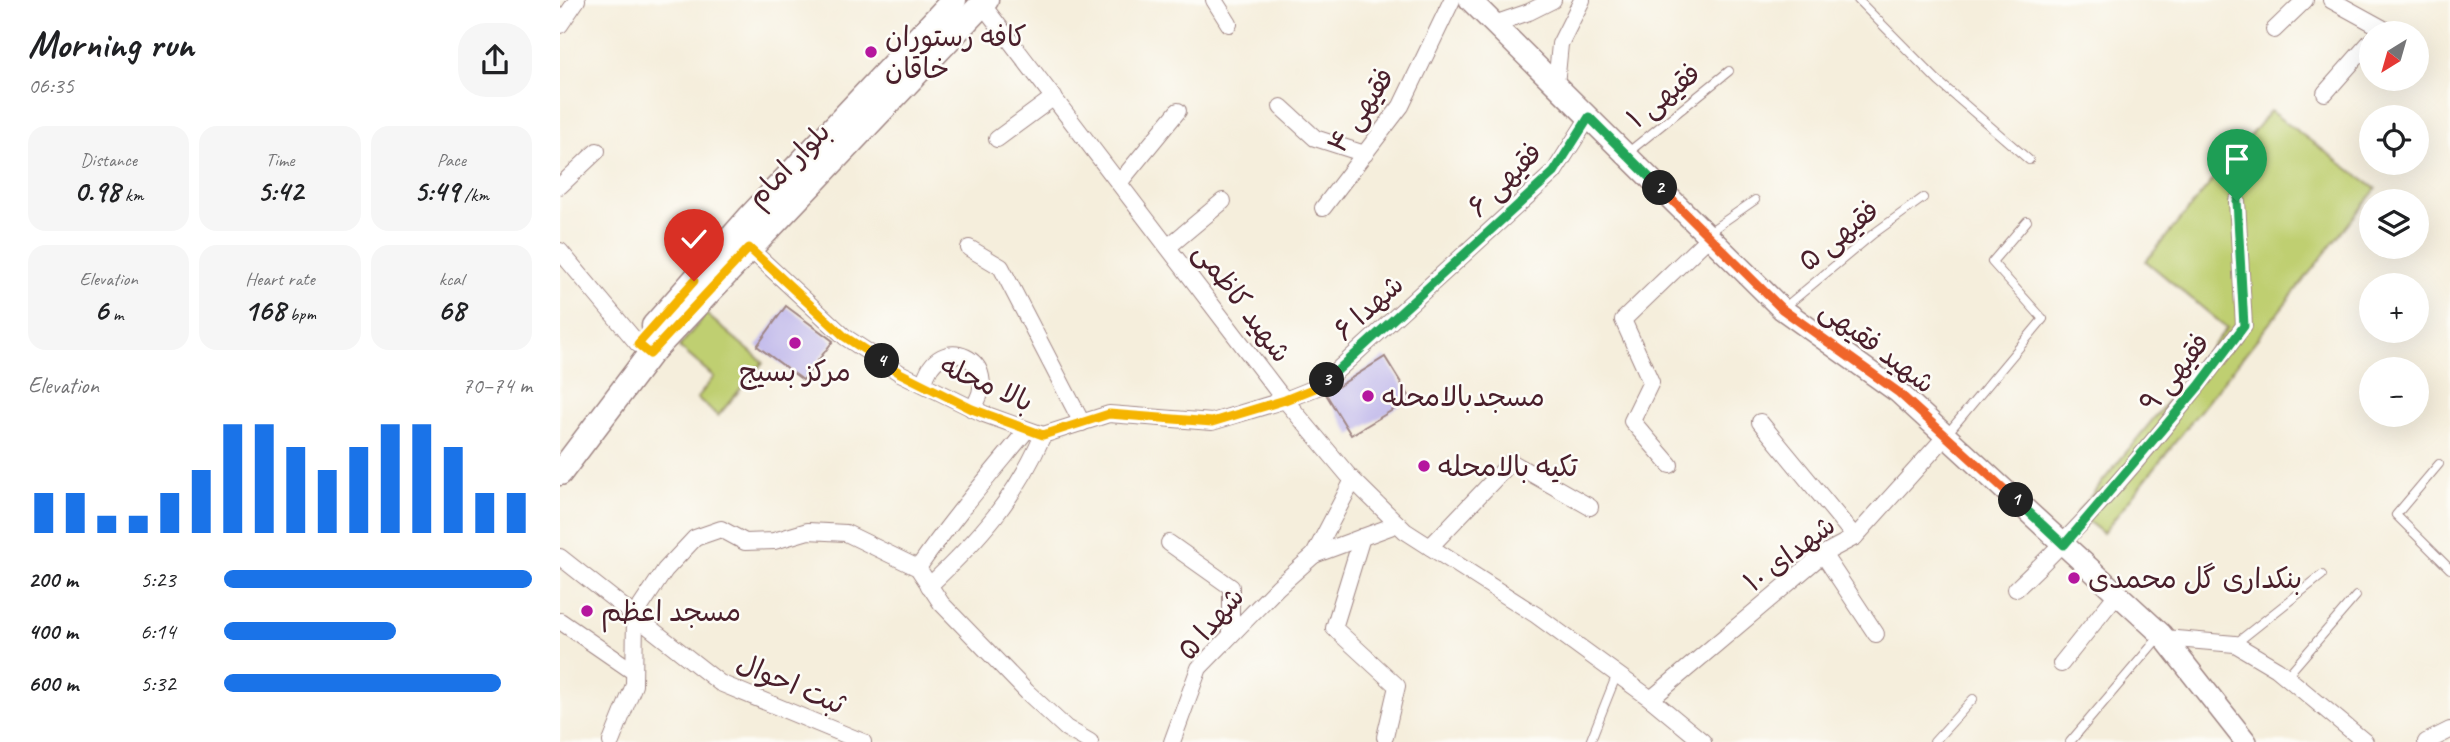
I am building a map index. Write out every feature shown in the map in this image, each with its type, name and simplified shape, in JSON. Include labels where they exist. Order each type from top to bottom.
[{"type":"main road","name":"بلوار امام","points":[[560,445],[644,349],[750,217],[954,0]]},
{"type":"main road","name":"شهید فقیهی","points":[[1470,0],[1782,309],[1898,392],[2163,636],[2246,742]]},
{"type":"main road","name":"بلوار امام","points":[[560,472],[644,349],[749,248],[984,2]]},
{"type":"street","points":[[560,25],[577,0]]},
{"type":"street","points":[[1214,0],[1229,24]]},
{"type":"street","name":"فقیهی ۴","points":[[1323,208],[1401,106],[1452,0]]},
{"type":"street","points":[[1494,24],[1553,0]]},
{"type":"street","points":[[1556,85],[1560,44],[1583,0]]},
{"type":"street","points":[[2274,30],[2305,0]]},
{"type":"street","points":[[2331,0],[2369,21]]},
{"type":"street","name":"شهید کاظمی","points":[[984,2],[1285,400],[1353,480],[1398,524],[1536,615],[1651,699],[1703,742]]},
{"type":"street","points":[[2325,93],[2359,55]]},
{"type":"street","points":[[997,139],[1054,97]]},
{"type":"street","points":[[1281,107],[1315,138],[1365,153]]},
{"type":"street","points":[[1119,183],[1178,111]]},
{"type":"street","name":"فقیهی ۶","points":[[1448,270],[1554,172],[1589,117]]},
{"type":"street","points":[[560,186],[597,151]]},
{"type":"street","points":[[1168,247],[1223,201]]},
{"type":"street","name":"فقیهی ۹","points":[[2016,589],[2064,545],[2199,386],[2244,326],[2237,201]]},
{"type":"street","points":[[1670,465],[1632,421],[1651,382],[1623,320],[1708,235]]},
{"type":"street","name":"بالا محله","points":[[749,248],[845,337],[900,373],[972,409],[1026,431],[1043,435],[1109,414],[1212,422],[1285,400]]},
{"type":"street","points":[[969,248],[1001,267],[1082,423]]},
{"type":"street","points":[[560,251],[644,349]]},
{"type":"street","name":"شهدا ۶","points":[[1285,400],[1320,386],[1448,270]]},
{"type":"street","points":[[924,384],[929,368],[939,358],[949,355],[965,357],[977,364],[983,378],[981,394],[972,409]]},
{"type":"street","points":[[1760,422],[1855,537]]},
{"type":"street","points":[[918,568],[957,512],[1026,431]]},
{"type":"street","points":[[929,586],[971,547],[1014,493],[1043,435]]},
{"type":"street","name":"شهدای ۱۰","points":[[1651,699],[1823,554],[1855,537],[1945,436]]},
{"type":"street","points":[[1430,547],[1511,462],[1590,507]]},
{"type":"street","name":"شهدا ۵","points":[[1314,555],[1353,480]]},
{"type":"street","name":"شهدا ۵","points":[[1172,742],[1199,668],[1278,586],[1314,555],[1398,524]]},
{"type":"street","points":[[611,742],[634,685],[635,615],[665,570],[695,538],[721,529],[745,542],[774,541],[808,531],[846,533],[918,568],[941,603],[1027,692],[1066,728],[1090,742]]},
{"type":"street","points":[[1362,537],[1334,628],[1397,686],[1385,737]]},
{"type":"street","points":[[1169,543],[1231,587],[1231,634]]},
{"type":"street","points":[[1823,554],[1876,634]]},
{"type":"street","name":"ثبت احوال","points":[[560,557],[720,683],[863,742]]},
{"type":"street","points":[[2061,664],[2117,594]]},
{"type":"street","points":[[560,621],[634,672]]},
{"type":"street","points":[[2163,636],[2235,644],[2286,677],[2365,742]]},
{"type":"street","points":[[2426,742],[2450,730]]},
{"type":"lane","points":[[1858,0],[1939,82],[2029,160]]},
{"type":"lane","name":"فقیهی ۱","points":[[1626,154],[1729,71]]},
{"type":"lane","name":"فقیهی ۵","points":[[1782,309],[1873,234],[1923,198]]},
{"type":"lane","points":[[1708,235],[1755,200]]},
{"type":"lane","points":[[1945,436],[2043,319],[1992,262],[2027,221]]},
{"type":"lane","points":[[2438,464],[2396,515],[2450,569]]},
{"type":"lane","points":[[2235,644],[2322,575]]},
{"type":"lane","points":[[2286,677],[2356,596]]},
{"type":"lane","points":[[2071,742],[2163,636]]},
{"type":"lane","points":[[1590,742],[1617,674]]},
{"type":"lane","points":[[1934,742],[1973,699]]},
{"type":"green space","points":[[2270,111],[2376,189],[2359,189],[2359,210],[2103,533],[2077,513],[2227,328],[2146,261]]},
{"type":"green space","points":[[706,314],[763,362],[718,416],[697,398],[714,377],[679,347]]},
{"type":"building","name":"مرکز بسیج","points":[[786,306],[833,341],[803,380],[757,346]]},
{"type":"building","name":"مسجدبالامحله","points":[[1385,357],[1411,399],[1351,435],[1326,394]]},
{"type":"place","name":"کافه رستوران خاقان","points":[[871,52]]},
{"type":"place","name":"مرکز بسیج","points":[[795,343]]},
{"type":"place","name":"مسجدبالامحله","points":[[1368,396]]},
{"type":"place","name":"تکیه بالامحله","points":[[1424,466]]},
{"type":"place","name":"بنکداری گل محمدی","points":[[2074,578]]},
{"type":"place","name":"مسجد اعظم","points":[[587,611]]},
{"type":"route","points":[[694,281],[638,344],[650,354],[749,248],[845,337],[900,373],[972,409],[1026,431],[1043,435],[1109,414],[1212,422],[1285,400],[1320,386],[1554,172],[1589,117],[1782,309],[1898,392],[2064,545],[2199,386],[2244,326],[2237,201]]}]
